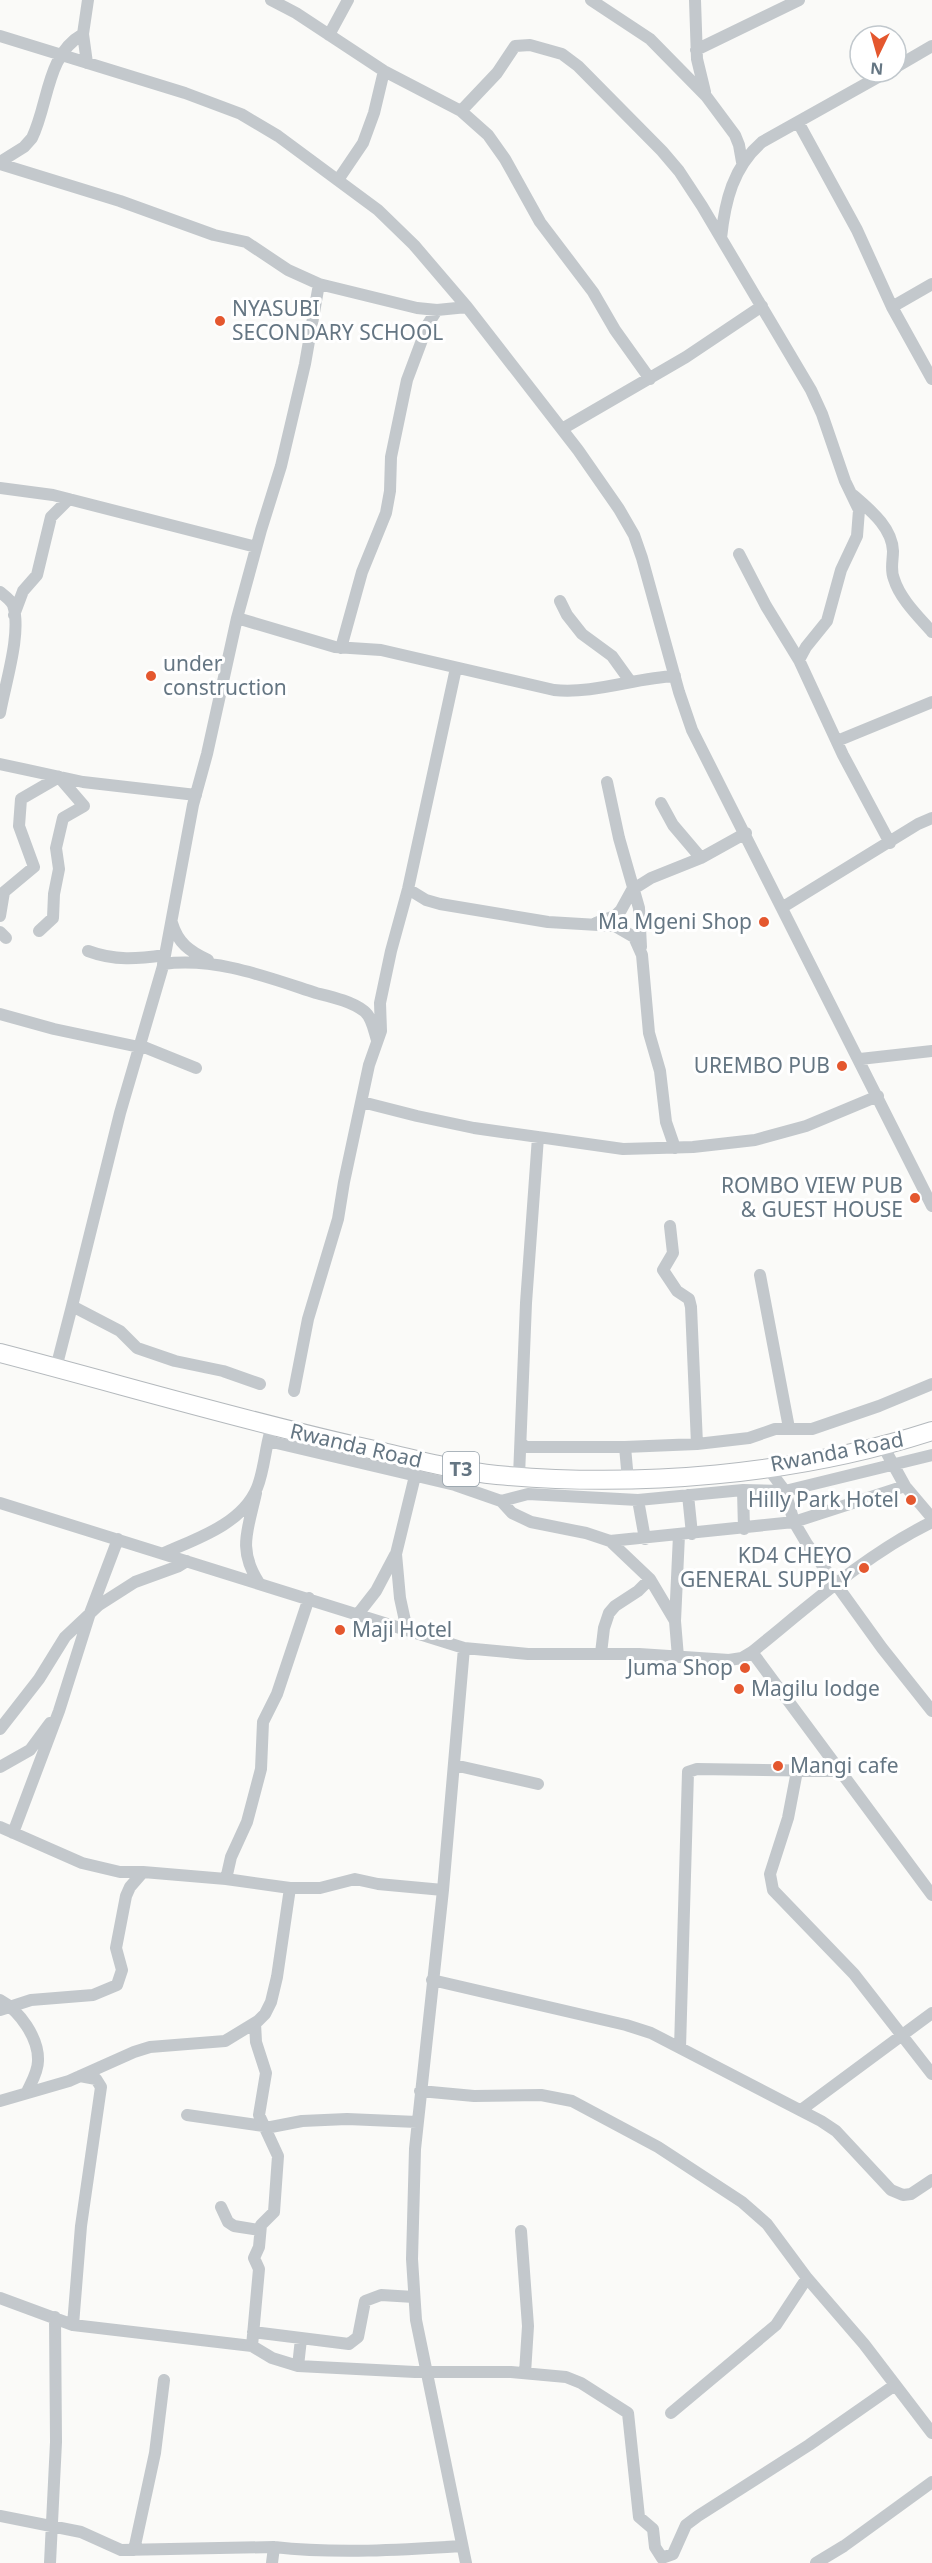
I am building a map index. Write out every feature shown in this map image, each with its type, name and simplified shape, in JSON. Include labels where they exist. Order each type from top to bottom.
[{"type":"highway","name":"Rwanda Road","points":[[0,1353],[270,1434],[455,1468],[519,1476],[628,1480],[693,1476],[767,1467],[883,1446],[932,1431]]},
{"type":"street","points":[[87,63],[83,34],[88,0]]},
{"type":"street","points":[[271,0],[384,71],[461,111],[488,135],[505,159],[540,222],[593,292],[615,330],[650,379]]},
{"type":"street","points":[[329,35],[348,0]]},
{"type":"street","points":[[591,0],[650,39],[706,96],[735,135],[742,162]]},
{"type":"street","points":[[695,0],[698,69],[706,96]]},
{"type":"street","points":[[696,50],[799,0]]},
{"type":"street","points":[[0,163],[24,147],[32,138],[60,55],[83,34]]},
{"type":"street","points":[[0,36],[185,93],[241,114],[278,136],[378,210],[414,245],[467,307],[562,429],[619,509],[634,536],[692,730],[860,1059],[932,1206]]},
{"type":"street","points":[[461,111],[497,73],[515,46],[530,45],[562,54],[578,66],[662,151],[679,171],[721,238],[811,390],[822,414],[845,481],[859,510],[855,543],[841,570],[828,621],[806,647],[800,660]]},
{"type":"street","points":[[908,60],[932,46]]},
{"type":"street","points":[[338,180],[363,143],[374,113],[384,71]]},
{"type":"street","points":[[721,238],[724,210],[742,162],[762,142],[866,84]]},
{"type":"street","points":[[798,122],[857,230],[892,307],[932,379]]},
{"type":"street","points":[[0,163],[120,201],[214,235],[246,242],[288,270],[319,284],[417,308],[437,310],[467,307]]},
{"type":"street","points":[[56,1368],[139,1046],[164,959],[181,861],[196,795],[237,618],[290,430],[319,284]]},
{"type":"street","points":[[892,307],[932,284]]},
{"type":"street","points":[[562,429],[650,379],[762,306]]},
{"type":"street","points":[[341,648],[362,572],[386,513],[390,491],[391,457],[407,380],[428,324],[437,310]]},
{"type":"street","points":[[0,488],[44,493],[256,547]]},
{"type":"street","points":[[853,494],[881,521],[892,544],[891,568],[894,581],[932,633]]},
{"type":"street","points":[[14,615],[23,591],[38,575],[42,548],[51,517],[69,499]]},
{"type":"street","points":[[738,554],[766,606],[800,660],[837,741],[890,843]]},
{"type":"street","points":[[0,592],[12,602],[14,615],[11,653],[0,713]]},
{"type":"street","points":[[560,601],[567,615],[582,634],[612,656],[630,681]]},
{"type":"street","points":[[237,618],[341,648],[381,650],[570,692],[614,686],[630,681],[675,676]]},
{"type":"street","points":[[294,1391],[308,1320],[338,1219],[369,1065],[381,1031],[380,1003],[390,951],[408,889],[456,668]]},
{"type":"street","points":[[837,741],[932,702]]},
{"type":"street","points":[[0,764],[59,777],[196,795]]},
{"type":"street","points":[[0,916],[4,892],[34,867],[19,826],[21,799],[59,777]]},
{"type":"street","points":[[39,931],[53,918],[54,894],[59,869],[56,848],[63,818],[84,806],[59,777]]},
{"type":"street","points":[[607,782],[632,890],[639,908],[649,1033],[660,1071],[666,1122],[675,1148]]},
{"type":"street","points":[[662,803],[673,825],[701,858]]},
{"type":"street","points":[[783,908],[918,824],[932,818]]},
{"type":"street","points":[[593,924],[615,916],[632,890],[665,872],[701,858],[746,833]]},
{"type":"street","points":[[408,889],[426,900],[481,912],[548,922],[615,926],[631,933],[642,955]]},
{"type":"street","points":[[171,921],[175,933],[184,946],[223,966]]},
{"type":"street","points":[[88,951],[109,958],[197,962],[263,975],[349,1003],[367,1014],[377,1040]]},
{"type":"street","points":[[0,1014],[54,1029],[139,1046],[196,1068]]},
{"type":"street","points":[[860,1059],[932,1051]]},
{"type":"street","points":[[362,1102],[474,1128],[623,1149],[675,1148],[755,1140],[806,1126],[878,1096]]},
{"type":"street","points":[[519,1476],[526,1304],[538,1137]]},
{"type":"street","points":[[670,1226],[673,1253],[663,1270],[676,1291],[689,1299],[691,1307],[697,1444]]},
{"type":"street","points":[[760,1275],[789,1428]]},
{"type":"street","points":[[72,1306],[120,1331],[136,1348],[175,1361],[223,1371],[260,1384]]},
{"type":"street","points":[[522,1444],[526,1447],[574,1448],[697,1444],[749,1438],[775,1429],[812,1430],[932,1384]]},
{"type":"street","points":[[259,1583],[249,1568],[245,1546],[256,1488],[270,1434],[415,1476],[455,1485],[501,1501],[512,1514],[531,1522],[586,1533],[610,1541],[686,1535],[794,1522],[905,1486]]},
{"type":"street","points":[[0,1503],[464,1648],[528,1654],[601,1653],[729,1660],[742,1658],[752,1652],[836,1584],[932,1520],[905,1486],[883,1446]]},
{"type":"street","points":[[625,1447],[628,1480]]},
{"type":"street","points":[[501,1501],[528,1494],[638,1500],[743,1490],[785,1491],[932,1455]]},
{"type":"street","points":[[767,1467],[785,1491],[794,1522],[819,1562],[932,1712]]},
{"type":"street","points":[[358,1614],[376,1591],[396,1554],[415,1476]]},
{"type":"street","points":[[164,1553],[218,1530],[240,1510],[256,1488]]},
{"type":"street","points":[[743,1490],[744,1529]]},
{"type":"street","points":[[678,1656],[675,1621],[686,1535],[688,1495]]},
{"type":"street","points":[[638,1500],[645,1539]]},
{"type":"street","points":[[13,1833],[59,1712],[90,1613],[118,1539]]},
{"type":"street","points":[[610,1541],[650,1579],[675,1621]]},
{"type":"street","points":[[396,1554],[400,1598],[407,1630]]},
{"type":"street","points":[[0,1728],[39,1679],[65,1637],[90,1613],[135,1582],[187,1561]]},
{"type":"street","points":[[601,1653],[604,1628],[609,1613],[615,1606],[639,1591],[650,1579]]},
{"type":"street","points":[[226,1879],[231,1857],[246,1822],[261,1769],[263,1722],[277,1694],[309,1599]]},
{"type":"street","points":[[464,1648],[443,1890],[417,2122],[412,2248],[414,2297],[425,2372],[466,2563]]},
{"type":"street","points":[[752,1652],[932,1894]]},
{"type":"street","points":[[0,1767],[30,1750],[59,1712]]},
{"type":"street","points":[[454,1765],[538,1784]]},
{"type":"street","points":[[680,2048],[688,1772],[696,1769],[839,1771]]},
{"type":"street","points":[[797,1771],[788,1818],[770,1874],[773,1890],[854,1974],[932,2074]]},
{"type":"street","points":[[0,1827],[82,1863],[120,1872],[226,1879],[290,1888],[320,1888],[356,1879],[378,1884],[443,1890]]},
{"type":"street","points":[[27,2092],[38,2064],[38,2051],[32,2038],[4,2005],[31,2000],[93,1995],[117,1985],[122,1970],[116,1948],[126,1896],[142,1872]]},
{"type":"street","points":[[0,2101],[80,2076],[134,2052],[150,2048],[225,2041],[255,2023],[265,2014],[271,2002],[283,1948],[290,1888]]},
{"type":"street","points":[[432,1980],[638,2028],[764,2094],[801,2110],[836,2132],[895,2192],[911,2194],[932,2180]]},
{"type":"street","points":[[801,2110],[932,2013]]},
{"type":"street","points":[[252,2346],[259,2268],[254,2258],[259,2247],[259,2230],[273,2213],[275,2205],[274,2173],[278,2156],[260,2115],[266,2073],[256,2042],[255,2023]]},
{"type":"street","points":[[73,2325],[81,2226],[101,2087],[96,2079],[80,2076]]},
{"type":"street","points":[[420,2091],[474,2096],[542,2095],[572,2101],[658,2147],[750,2208],[767,2224],[807,2278],[932,2433]]},
{"type":"street","points":[[187,2115],[265,2127],[278,2127],[302,2121],[347,2119],[417,2122]]},
{"type":"street","points":[[221,2207],[228,2222],[234,2226],[259,2230]]},
{"type":"street","points":[[521,2231],[527,2315],[525,2373]]},
{"type":"street","points":[[670,2413],[776,2325],[807,2278]]},
{"type":"street","points":[[253,2332],[352,2343],[358,2337],[365,2301],[381,2295],[414,2297]]},
{"type":"street","points":[[0,2298],[73,2325],[252,2346],[272,2358],[298,2366],[425,2372],[525,2373],[573,2379],[627,2410],[639,2517],[653,2529],[656,2547],[662,2558],[673,2554],[686,2525],[698,2516],[809,2445],[895,2385]]},
{"type":"street","points":[[50,2563],[56,2442],[55,2317]]},
{"type":"street","points":[[298,2366],[301,2339]]},
{"type":"street","points":[[134,2550],[155,2453],[164,2380]]},
{"type":"street","points":[[816,2563],[844,2546],[932,2482]]},
{"type":"street","points":[[0,2516],[81,2532],[122,2550],[274,2547],[297,2550],[411,2550],[462,2546]]},
{"type":"street","points":[[272,2563],[274,2547]]},
{"type":"place","name":"NYASUBI SECONDARY SCHOOL","points":[[220,321]]},
{"type":"place","name":"under construction","points":[[151,676]]},
{"type":"place","name":"Ma Mgeni Shop","points":[[764,922]]},
{"type":"place","name":"UREMBO PUB","points":[[842,1066]]},
{"type":"place","name":"ROMBO VIEW PUB & GUEST HOUSE","points":[[915,1198]]},
{"type":"place","name":"Hilly Park Hotel","points":[[911,1500]]},
{"type":"place","name":"KD4 CHEYO GENERAL SUPPLY","points":[[864,1568]]},
{"type":"place","name":"Maji Hotel","points":[[340,1630]]},
{"type":"place","name":"Juma Shop","points":[[745,1668]]},
{"type":"place","name":"Magilu lodge","points":[[739,1689]]},
{"type":"place","name":"Mangi cafe","points":[[778,1766]]}]
